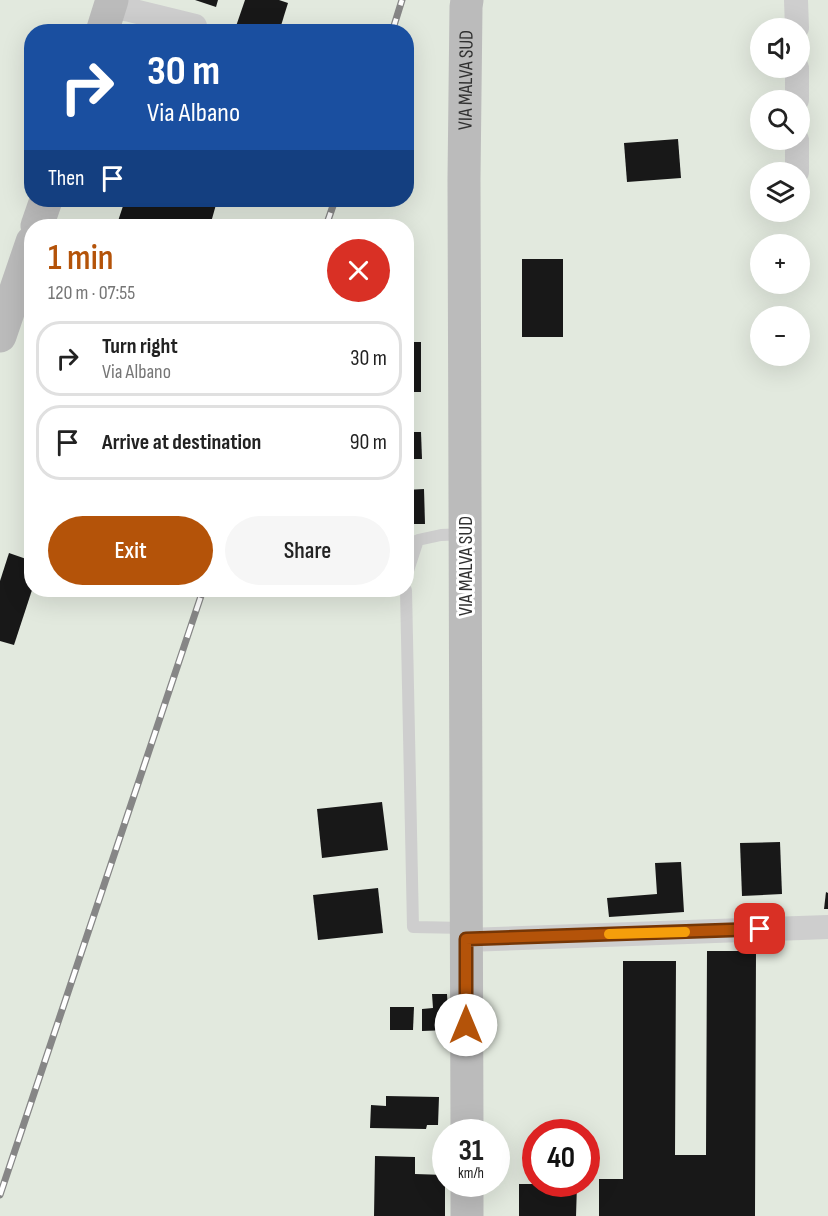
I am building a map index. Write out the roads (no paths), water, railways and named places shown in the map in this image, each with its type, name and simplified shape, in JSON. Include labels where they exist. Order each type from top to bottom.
[{"type":"street","name":"VIA MALVA SUD","points":[[467,0],[464,179],[467,1119]]},
{"type":"street","points":[[796,0],[797,18]]},
{"type":"street","points":[[108,13],[130,10],[187,24]]},
{"type":"street","points":[[0,336],[24,266]]},
{"type":"street","points":[[466,934],[828,927]]},
{"type":"street","points":[[467,1197],[467,1216]]},
{"type":"lane","points":[[414,552],[418,540],[441,535],[465,534]]},
{"type":"lane","points":[[406,597],[413,927],[466,934]]},
{"type":"railway","points":[[394,24],[402,0]]},
{"type":"railway","points":[[328,219],[333,207]]},
{"type":"railway","points":[[0,1195],[201,597]]}]
